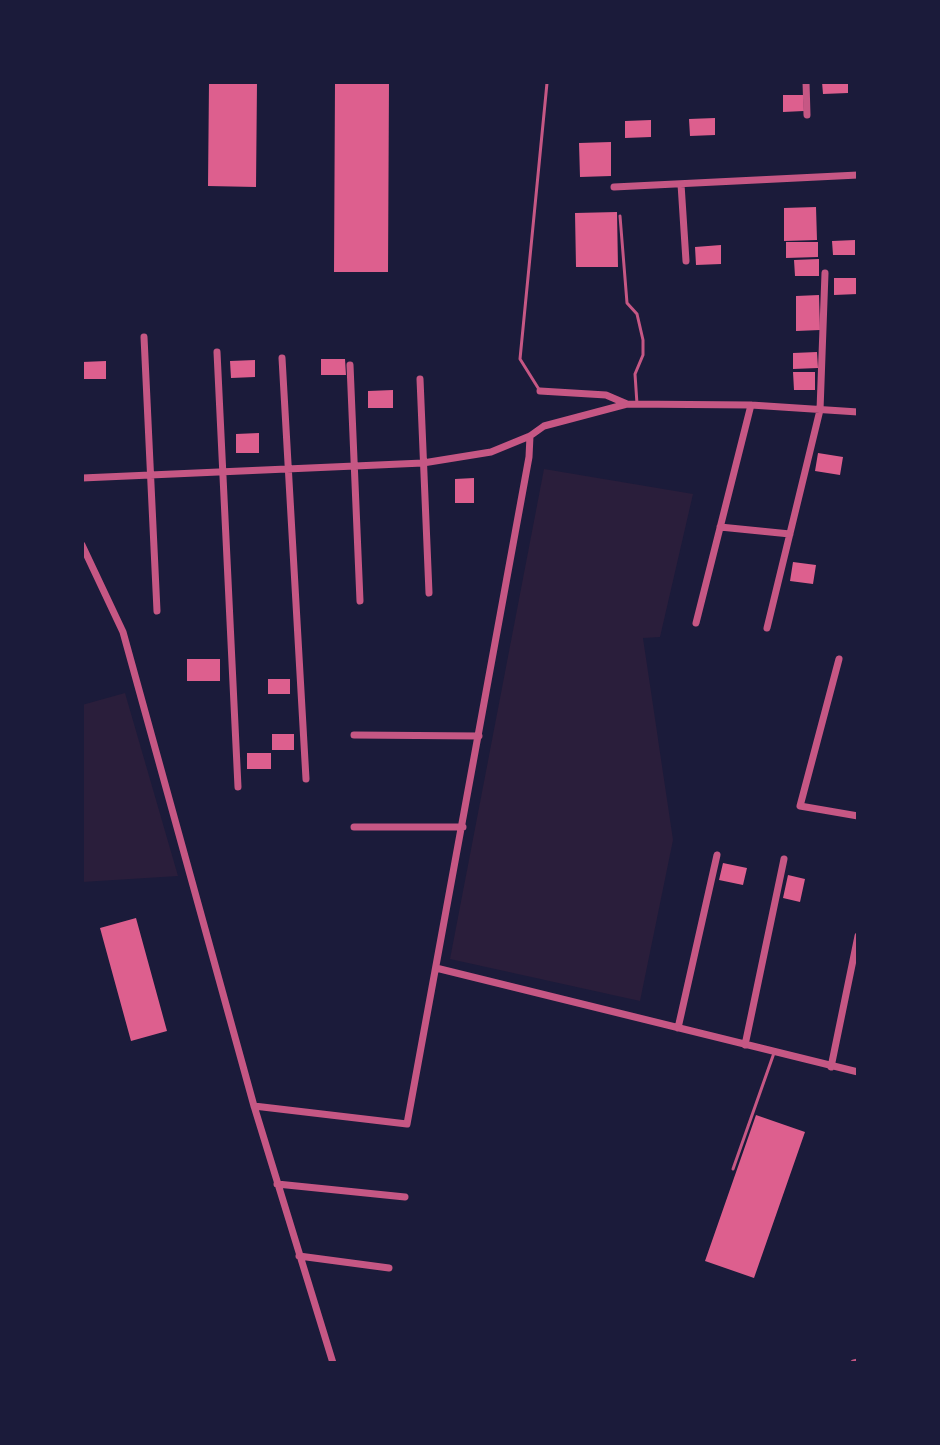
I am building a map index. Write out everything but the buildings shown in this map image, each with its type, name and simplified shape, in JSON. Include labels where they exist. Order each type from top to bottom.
[{"type":"street","points":[[806,82],[807,115]]},
{"type":"street","points":[[614,187],[858,175]]},
{"type":"street","points":[[681,184],[686,261]]},
{"type":"street","points":[[767,628],[820,410],[825,273]]},
{"type":"street","points":[[144,337],[157,611]]},
{"type":"street","points":[[217,352],[238,787]]},
{"type":"street","points":[[282,358],[306,779]]},
{"type":"street","points":[[350,365],[360,601]]},
{"type":"street","points":[[420,379],[429,593]]},
{"type":"street","points":[[540,391],[606,395],[627,404]]},
{"type":"street","points":[[82,478],[423,463],[491,452],[561,420],[627,404],[751,405],[858,412]]},
{"type":"street","points":[[696,623],[751,405]]},
{"type":"street","points":[[254,1106],[407,1124],[463,827],[529,457],[530,436]]},
{"type":"street","points":[[720,527],[790,534]]},
{"type":"street","points":[[82,545],[123,632],[254,1106],[333,1363]]},
{"type":"street","points":[[839,659],[800,806],[858,816]]},
{"type":"street","points":[[354,735],[479,736]]},
{"type":"street","points":[[354,827],[463,827]]},
{"type":"street","points":[[678,1028],[717,855]]},
{"type":"street","points":[[745,1045],[784,859]]},
{"type":"street","points":[[831,1067],[858,936]]},
{"type":"street","points":[[436,968],[858,1072]]},
{"type":"street","points":[[277,1184],[405,1197]]},
{"type":"street","points":[[299,1256],[389,1268]]},
{"type":"lane","points":[[540,391],[520,359],[547,83]]},
{"type":"lane","points":[[620,216],[627,303],[637,314],[643,340],[643,355],[635,374],[637,404]]},
{"type":"lane","points":[[733,1169],[774,1053]]},
{"type":"shaded area","points":[[544,469],[693,494],[660,637],[643,638],[673,840],[640,1001],[450,959]]},
{"type":"shaded area","points":[[125,693],[178,876],[82,882],[82,705]]}]
